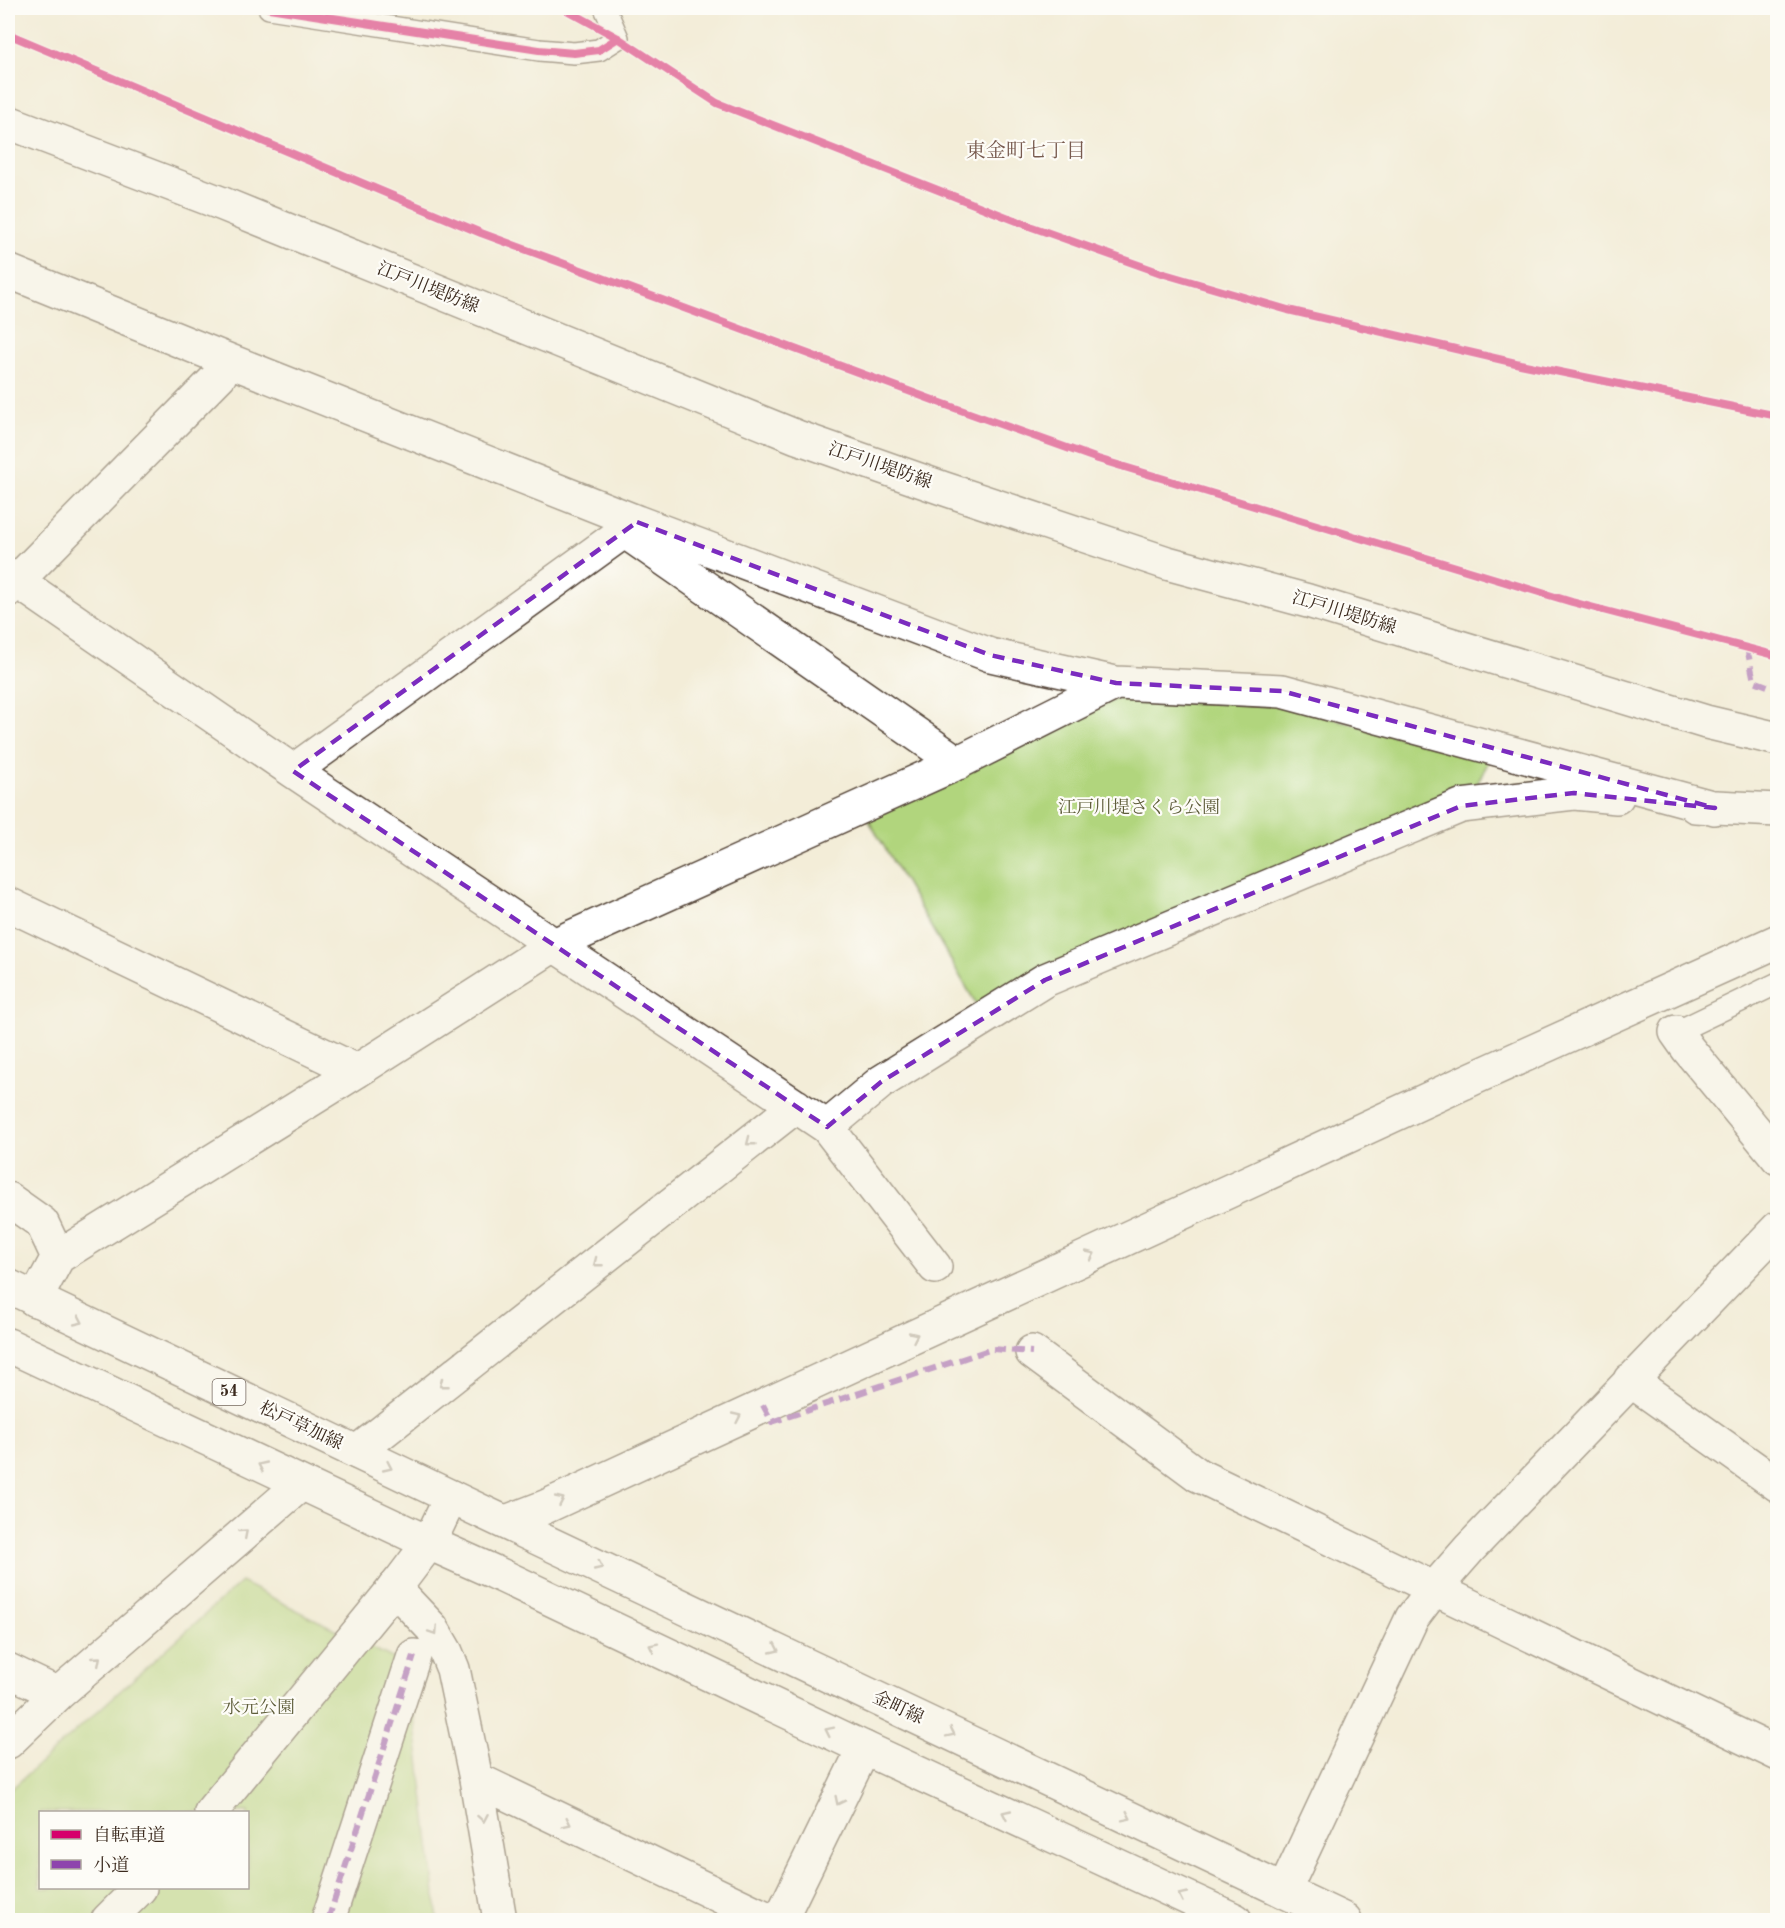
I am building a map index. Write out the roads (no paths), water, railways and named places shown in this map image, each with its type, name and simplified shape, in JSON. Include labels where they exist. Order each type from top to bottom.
[{"type":"street","name":"江戸川堤防線","points":[[8,122],[233,209],[797,437],[942,488],[1167,563],[1308,601],[1706,722],[1778,739]]},
{"type":"street","points":[[8,271],[631,526],[990,655],[1116,683],[1282,691],[1715,808]]},
{"type":"street","points":[[225,359],[220,375],[11,582],[827,1127],[935,1267]]},
{"type":"street","points":[[631,526],[958,763]]},
{"type":"street","points":[[293,771],[631,526]]},
{"type":"street","points":[[21,1293],[58,1257],[554,945],[958,763],[1116,683]]},
{"type":"street","points":[[827,1127],[881,1082],[1045,980],[1461,806],[1574,793],[1715,808],[1778,810]]},
{"type":"street","points":[[8,904],[357,1071]]},
{"type":"street","points":[[506,1522],[545,1507],[1464,1083],[1778,941]]},
{"type":"street","points":[[1676,1032],[1778,1158]]},
{"type":"street","points":[[357,1452],[796,1106]]},
{"type":"street","points":[[8,1199],[42,1223],[58,1257]]},
{"type":"street","points":[[1284,1891],[1412,1618],[1470,1548],[1778,1228]]},
{"type":"street","name":"松戸草加線","points":[[21,1293],[451,1497]]},
{"type":"street","points":[[8,1345],[864,1748],[1236,1920]]},
{"type":"street","points":[[1032,1352],[1198,1474],[1778,1754]]},
{"type":"street","points":[[1630,1380],[1778,1485]]},
{"type":"street","points":[[8,1742],[58,1694],[301,1484]]},
{"type":"street","points":[[212,1811],[429,1543],[451,1497]]},
{"type":"street","name":"金町線","points":[[451,1497],[1345,1920]]},
{"type":"street","points":[[394,1588],[432,1628],[453,1669],[476,1779],[500,1920]]},
{"type":"street","points":[[328,1920],[414,1656]]},
{"type":"street","points":[[8,1670],[58,1694]]},
{"type":"street","points":[[780,1920],[864,1748]]},
{"type":"street","points":[[476,1779],[770,1920]]},
{"type":"street","points":[[108,1920],[138,1889]]},
{"type":"lane","points":[[269,8],[539,50],[574,53],[599,50],[618,38],[605,8]]},
{"type":"lane","points":[[1676,1032],[1778,983]]},
{"type":"district","name":"東金町七丁目","points":[[1026,152]]},
{"type":"park label","name":"江戸川堤さくら公園","points":[[1139,808]]},
{"type":"park label","name":"水元公園","points":[[259,1708]]}]
